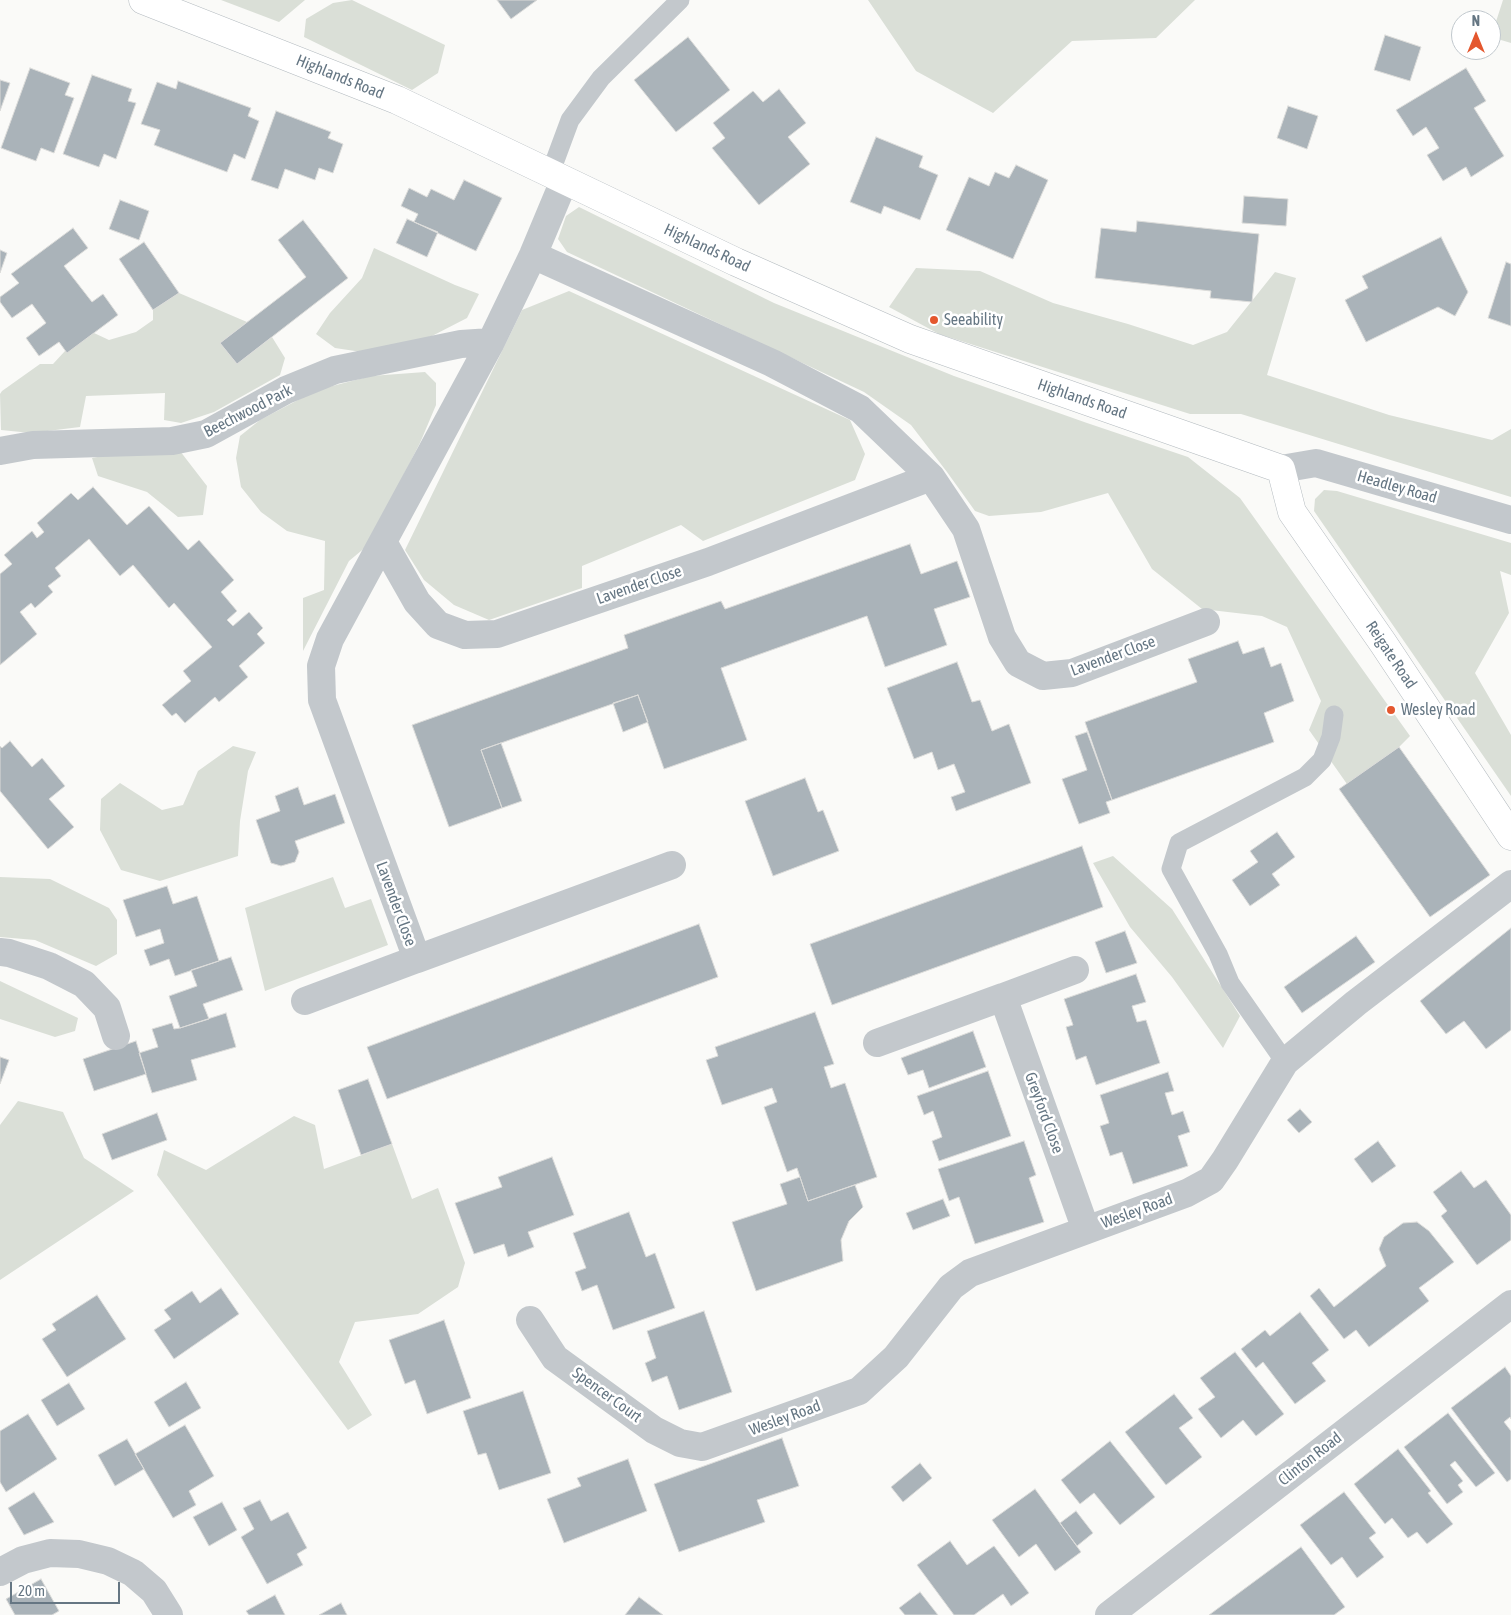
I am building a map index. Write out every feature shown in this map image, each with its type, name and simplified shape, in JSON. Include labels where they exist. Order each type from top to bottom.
[{"type":"main road","name":"Highlands Road","points":[[143,0],[397,100],[736,262],[910,339],[1281,469]]},
{"type":"main road","name":"Reigate Road","points":[[1281,469],[1292,512],[1383,642],[1511,836]]},
{"type":"street","name":"Lavender Close","points":[[417,959],[322,700],[321,666],[330,639],[491,342],[533,254],[557,178]]},
{"type":"street","name":"Lavender Close","points":[[533,254],[772,363],[860,409],[930,477],[966,529],[1002,637],[1018,663],[1043,676],[1072,673],[1206,622]]},
{"type":"street","name":"Beechwood Park","points":[[0,451],[33,445],[172,440],[206,434],[286,390],[335,370],[461,344],[491,342]]},
{"type":"street","name":"Headley Road","points":[[1281,469],[1316,463],[1511,520]]},
{"type":"street","name":"Lavender Close","points":[[384,542],[417,602],[438,625],[465,635],[497,634],[708,562],[930,477]]},
{"type":"street","name":"Lavender Close","points":[[305,1000],[672,865]]},
{"type":"street","name":"Wesley Road","points":[[702,1447],[858,1391],[896,1357],[951,1287],[970,1273],[1187,1193],[1211,1180],[1285,1062],[1356,1003],[1511,884]]},
{"type":"street","points":[[0,952],[49,966],[84,984],[107,1008],[116,1036]]},
{"type":"street","points":[[877,1044],[1075,970]]},
{"type":"street","name":"Greyford Close","points":[[1002,997],[1086,1230]]},
{"type":"street","name":"Clinton Road","points":[[1110,1615],[1511,1304]]},
{"type":"street","name":"Spencer Court","points":[[530,1320],[555,1358],[654,1430],[680,1443],[702,1447]]},
{"type":"street","points":[[0,1572],[23,1560],[50,1553],[89,1556],[108,1561],[133,1573],[154,1591],[169,1615]]},
{"type":"lane","points":[[557,178],[570,120],[601,78],[680,0]]},
{"type":"lane","points":[[1285,1062],[1230,983],[1218,954],[1171,869],[1179,843],[1306,777],[1322,760],[1331,737],[1334,715]]},
{"type":"shaded area","points":[[221,0],[305,0],[279,22]]},
{"type":"shaded area","points":[[352,0],[445,45],[438,73],[412,90],[304,37],[306,19],[333,3]]},
{"type":"shaded area","points":[[868,0],[1195,0],[1156,38],[1072,41],[993,113],[916,71]]},
{"type":"shaded area","points":[[1503,0],[1511,0],[1511,43],[1501,40],[1500,10]]},
{"type":"shaded area","points":[[579,207],[774,303],[954,376],[1188,457],[1240,498],[1410,736],[1399,747],[1347,784],[1309,730],[1321,701],[1287,627],[1262,616],[1202,609],[1152,569],[1108,493],[1041,512],[989,516],[975,511],[911,425],[864,392],[567,252],[558,239],[566,216]]},
{"type":"shaded area","points":[[374,248],[479,294],[467,318],[432,336],[375,354],[335,348],[316,334],[330,313],[362,278]]},
{"type":"shaded area","points":[[916,268],[980,271],[1053,303],[1193,345],[1227,332],[1275,272],[1296,278],[1267,375],[1389,415],[1492,440],[1511,429],[1511,497],[1241,414],[1190,414],[939,334],[889,307]]},
{"type":"shaded area","points":[[569,291],[850,420],[865,454],[855,480],[703,541],[681,525],[582,566],[582,588],[489,620],[454,605],[424,580],[405,550],[522,310]]},
{"type":"shaded area","points":[[179,293],[247,322],[220,343],[237,364],[272,337],[285,358],[280,375],[214,412],[181,423],[164,420],[165,393],[86,396],[80,427],[31,433],[1,430],[0,394],[2,391],[40,364],[53,364],[65,351],[94,333],[109,340],[136,332],[153,320],[153,310]]},
{"type":"shaded area","points":[[425,372],[436,383],[436,405],[420,443],[367,546],[349,561],[303,651],[303,598],[324,590],[325,541],[287,531],[261,512],[241,487],[236,458],[240,436],[260,420],[317,390],[371,376]]},
{"type":"shaded area","points":[[131,451],[180,451],[207,486],[203,515],[178,517],[147,492],[98,476],[92,458]]},
{"type":"shaded area","points":[[1324,490],[1337,491],[1511,543],[1511,575],[1500,571],[1509,613],[1475,673],[1511,735],[1511,796],[1314,511],[1315,499]]},
{"type":"shaded area","points":[[233,746],[256,752],[248,771],[240,821],[238,856],[160,881],[121,870],[100,830],[101,799],[120,783],[162,810],[183,805],[198,771]]},
{"type":"shaded area","points":[[1113,856],[1172,909],[1240,1016],[1223,1048],[1172,977],[1130,927],[1093,863]]},
{"type":"shaded area","points":[[0,877],[50,879],[109,908],[117,920],[117,954],[96,966],[35,940],[0,937]]},
{"type":"shaded area","points":[[333,877],[345,908],[371,899],[388,945],[265,991],[245,908]]},
{"type":"shaded area","points":[[0,981],[78,1018],[75,1031],[55,1037],[0,1019]]},
{"type":"shaded area","points":[[18,1101],[63,1112],[84,1158],[134,1191],[0,1280],[0,1125]]},
{"type":"shaded area","points":[[294,1116],[315,1125],[324,1169],[392,1144],[412,1199],[438,1188],[465,1263],[458,1287],[418,1314],[355,1322],[339,1362],[372,1415],[348,1430],[157,1175],[164,1150],[206,1170]]},
{"type":"building","points":[[497,0],[537,0],[511,19]]},
{"type":"building","points":[[1385,35],[1421,47],[1410,81],[1374,70]]},
{"type":"building","points":[[688,37],[730,90],[676,132],[634,80]]},
{"type":"building","points":[[30,68],[70,83],[65,95],[74,98],[54,153],[41,148],[36,161],[1,148]]},
{"type":"building","points":[[1466,68],[1486,101],[1474,108],[1504,156],[1471,177],[1466,167],[1443,181],[1427,155],[1439,148],[1426,127],[1413,136],[1396,110]]},
{"type":"building","points":[[92,75],[132,89],[128,101],[136,103],[116,159],[104,154],[99,167],[63,154]]},
{"type":"building","points":[[0,80],[10,83],[0,111]]},
{"type":"building","points":[[178,81],[251,108],[248,116],[259,121],[245,159],[234,154],[227,172],[154,145],[160,130],[141,124],[157,82],[176,89]]},
{"type":"building","points":[[779,89],[806,123],[788,137],[810,164],[759,205],[712,148],[725,138],[713,123],[753,91],[763,102]]},
{"type":"building","points":[[1288,106],[1318,116],[1307,149],[1277,138]]},
{"type":"building","points":[[276,111],[331,132],[328,138],[343,144],[333,173],[319,168],[315,180],[285,169],[278,189],[251,180]]},
{"type":"building","points":[[876,137],[923,156],[919,167],[938,175],[920,220],[884,206],[881,214],[850,202]]},
{"type":"building","points":[[1016,165],[1048,180],[1013,259],[946,230],[969,177],[989,186],[995,172],[1009,178]]},
{"type":"building","points":[[464,180],[502,198],[476,251],[414,222],[418,214],[401,206],[409,188],[427,197],[431,189],[454,200]]},
{"type":"building","points":[[1244,196],[1288,199],[1286,226],[1242,223]]},
{"type":"building","points":[[120,200],[149,211],[139,240],[109,229]]},
{"type":"building","points":[[407,219],[438,232],[427,257],[396,243]]},
{"type":"building","points":[[303,220],[348,278],[237,364],[220,343],[306,277],[278,240]]},
{"type":"building","points":[[1137,221],[1259,234],[1252,302],[1210,298],[1211,291],[1095,278],[1101,228],[1136,232]]},
{"type":"building","points":[[73,228],[88,248],[64,266],[92,302],[103,294],[118,315],[67,353],[59,342],[39,356],[26,338],[46,323],[32,304],[12,318],[0,302],[0,297],[19,283],[11,274]]},
{"type":"building","points":[[1441,237],[1468,292],[1455,316],[1438,307],[1366,342],[1345,300],[1368,288],[1362,276]]},
{"type":"building","points":[[144,242],[179,293],[153,310],[119,259]]},
{"type":"building","points":[[0,250],[7,253],[0,273]]},
{"type":"building","points":[[1506,262],[1511,264],[1511,326],[1488,318]]},
{"type":"building","points":[[93,487],[127,525],[149,506],[188,550],[199,540],[234,580],[221,592],[237,611],[227,620],[233,626],[249,612],[263,628],[257,634],[265,643],[239,666],[248,677],[219,702],[215,697],[185,723],[176,713],[172,716],[162,705],[191,681],[183,671],[212,647],[174,603],[169,608],[133,565],[120,576],[89,539],[55,568],[61,576],[48,586],[53,592],[35,608],[31,603],[20,612],[37,634],[0,665],[0,574],[12,564],[4,555],[32,531],[37,538],[44,532],[37,523],[71,493],[78,500]]},
{"type":"building","points":[[910,544],[921,574],[957,561],[970,597],[934,609],[947,645],[885,667],[867,616],[721,668],[747,740],[664,769],[638,695],[481,750],[502,808],[449,827],[412,725],[628,648],[624,635],[721,601],[725,609]]},
{"type":"building","points":[[1238,641],[1243,654],[1264,647],[1271,667],[1281,663],[1294,701],[1264,713],[1274,742],[1112,800],[1085,722],[1197,682],[1188,659]]},
{"type":"building","points":[[957,662],[972,702],[980,700],[992,731],[1009,724],[1031,783],[956,811],[951,797],[965,792],[954,764],[938,770],[932,752],[914,759],[887,688]]},
{"type":"building","points":[[638,695],[648,722],[623,732],[613,703]]},
{"type":"building","points":[[1087,732],[1112,800],[1106,802],[1110,813],[1079,824],[1062,779],[1087,770],[1075,736]]},
{"type":"building","points":[[10,741],[32,767],[42,758],[65,786],[49,799],[74,827],[48,849],[0,791],[0,746],[2,748]]},
{"type":"building","points":[[501,743],[522,801],[502,808],[481,750]]},
{"type":"building","points":[[1399,747],[1490,875],[1430,917],[1339,789]]},
{"type":"building","points":[[805,778],[818,812],[823,810],[839,851],[773,876],[745,801]]},
{"type":"building","points":[[298,787],[304,805],[335,794],[345,823],[295,841],[299,852],[295,862],[281,866],[271,863],[256,820],[280,811],[275,796]]},
{"type":"building","points":[[1277,832],[1295,857],[1272,874],[1280,885],[1250,906],[1232,880],[1258,862],[1250,851]]},
{"type":"building","points":[[1082,846],[1103,907],[832,1005],[810,944]]},
{"type":"building","points":[[167,886],[173,904],[197,896],[219,961],[175,976],[169,959],[150,966],[144,950],[164,943],[160,929],[136,937],[123,900]]},
{"type":"building","points":[[699,924],[718,977],[387,1099],[367,1047]]},
{"type":"building","points":[[1511,928],[1511,1030],[1486,1049],[1464,1021],[1446,1034],[1420,1001]]},
{"type":"building","points":[[1125,931],[1137,963],[1106,973],[1095,942]]},
{"type":"building","points":[[1356,936],[1375,962],[1302,1013],[1284,987]]},
{"type":"building","points":[[231,957],[243,990],[203,1004],[209,1019],[180,1028],[169,996],[197,986],[191,970]]},
{"type":"building","points":[[1136,974],[1146,1002],[1132,1006],[1137,1022],[1146,1020],[1160,1063],[1096,1085],[1086,1056],[1076,1060],[1066,1027],[1073,1025],[1064,999]]},
{"type":"building","points":[[815,1012],[834,1064],[824,1067],[831,1088],[845,1083],[877,1177],[808,1201],[797,1168],[787,1172],[764,1107],[777,1102],[772,1088],[722,1105],[706,1060],[718,1056],[715,1047]]},
{"type":"building","points":[[226,1013],[236,1047],[191,1060],[197,1080],[152,1093],[139,1053],[158,1047],[152,1029],[172,1023],[174,1029],[180,1028]]},
{"type":"building","points":[[973,1031],[986,1067],[929,1088],[923,1070],[908,1075],[901,1058]]},
{"type":"building","points":[[136,1041],[146,1074],[94,1091],[83,1059]]},
{"type":"building","points":[[0,1057],[9,1060],[0,1084]]},
{"type":"building","points":[[988,1071],[1011,1136],[939,1161],[932,1141],[942,1137],[933,1111],[924,1115],[917,1096]]},
{"type":"building","points":[[1168,1072],[1174,1091],[1165,1093],[1172,1115],[1183,1111],[1190,1132],[1178,1136],[1188,1166],[1133,1184],[1122,1152],[1110,1156],[1100,1126],[1109,1123],[1100,1095]]},
{"type":"building","points":[[368,1079],[392,1144],[361,1155],[338,1090]]},
{"type":"building","points":[[1300,1109],[1312,1122],[1299,1133],[1287,1120]]},
{"type":"building","points":[[157,1113],[167,1140],[112,1160],[102,1134]]},
{"type":"building","points":[[1024,1141],[1036,1175],[1029,1178],[1044,1222],[975,1244],[959,1197],[949,1201],[938,1169]]},
{"type":"building","points":[[1378,1141],[1396,1166],[1372,1183],[1354,1159]]},
{"type":"building","points":[[552,1157],[574,1215],[528,1232],[534,1247],[508,1257],[504,1244],[474,1254],[455,1203],[502,1187],[498,1177]]},
{"type":"building","points":[[1461,1171],[1474,1188],[1486,1180],[1511,1215],[1511,1240],[1477,1265],[1441,1216],[1447,1211],[1433,1192]]},
{"type":"building","points":[[800,1177],[808,1201],[855,1185],[863,1207],[849,1221],[841,1240],[843,1261],[756,1291],[732,1222],[787,1204],[780,1184]]},
{"type":"building","points":[[943,1199],[950,1216],[913,1230],[906,1213]]},
{"type":"building","points":[[629,1212],[646,1257],[655,1253],[675,1308],[613,1330],[597,1285],[582,1291],[575,1272],[586,1268],[573,1233]]},
{"type":"building","points":[[1417,1222],[1429,1231],[1454,1262],[1419,1288],[1429,1301],[1369,1347],[1356,1330],[1344,1339],[1310,1296],[1319,1288],[1334,1307],[1386,1266],[1379,1249],[1384,1237],[1403,1223]]},
{"type":"building","points":[[221,1288],[239,1314],[174,1359],[154,1330],[171,1319],[164,1310],[192,1291],[200,1303]]},
{"type":"building","points":[[97,1295],[126,1339],[67,1377],[42,1339],[56,1330],[52,1324]]},
{"type":"building","points":[[704,1311],[732,1392],[679,1410],[667,1376],[652,1382],[645,1363],[656,1358],[647,1331]]},
{"type":"building","points":[[1300,1312],[1329,1350],[1312,1363],[1326,1381],[1295,1404],[1263,1362],[1256,1368],[1241,1349],[1265,1330],[1270,1336]]},
{"type":"building","points":[[444,1320],[471,1398],[427,1414],[415,1380],[405,1384],[389,1340]]},
{"type":"building","points":[[1235,1352],[1284,1414],[1256,1436],[1243,1420],[1221,1438],[1198,1409],[1215,1397],[1200,1378]]},
{"type":"building","points":[[1505,1367],[1511,1376],[1511,1419],[1510,1417],[1504,1422],[1511,1431],[1511,1479],[1507,1482],[1451,1408]]},
{"type":"building","points":[[186,1382],[201,1408],[169,1427],[154,1402]]},
{"type":"building","points":[[69,1383],[85,1409],[57,1426],[41,1400]]},
{"type":"building","points":[[523,1391],[551,1473],[499,1490],[486,1453],[478,1455],[463,1411]]},
{"type":"building","points":[[1174,1394],[1193,1418],[1179,1428],[1202,1457],[1166,1485],[1125,1432]]},
{"type":"building","points":[[1448,1413],[1495,1473],[1476,1487],[1455,1461],[1450,1465],[1463,1481],[1458,1485],[1463,1492],[1447,1504],[1404,1447]]},
{"type":"building","points":[[28,1414],[57,1459],[6,1492],[0,1482],[0,1431]]},
{"type":"building","points":[[185,1425],[214,1476],[189,1491],[196,1505],[173,1518],[135,1454]]},
{"type":"building","points":[[782,1438],[799,1486],[757,1500],[765,1522],[679,1552],[654,1484]]},
{"type":"building","points":[[127,1439],[144,1469],[115,1486],[98,1455]]},
{"type":"building","points":[[1110,1441],[1155,1497],[1120,1525],[1094,1493],[1080,1504],[1061,1480]]},
{"type":"building","points":[[1398,1449],[1431,1491],[1428,1493],[1453,1524],[1427,1544],[1417,1532],[1408,1538],[1392,1518],[1385,1524],[1354,1484]]},
{"type":"building","points":[[628,1459],[647,1511],[564,1543],[547,1499],[581,1486],[577,1478]]},
{"type":"building","points":[[920,1463],[932,1478],[903,1502],[891,1487]]},
{"type":"building","points":[[1035,1489],[1081,1552],[1055,1571],[1036,1544],[1019,1557],[992,1520]]},
{"type":"building","points":[[34,1492],[54,1522],[24,1535],[8,1508]]},
{"type":"building","points":[[1344,1492],[1376,1533],[1369,1538],[1384,1557],[1357,1578],[1342,1557],[1331,1565],[1300,1525]]},
{"type":"building","points":[[260,1500],[271,1521],[288,1512],[307,1548],[297,1554],[303,1565],[267,1584],[241,1537],[254,1529],[243,1508]]},
{"type":"building","points":[[222,1502],[237,1530],[209,1546],[193,1517]]},
{"type":"building","points":[[1076,1511],[1093,1533],[1077,1546],[1060,1523]]},
{"type":"building","points":[[950,1541],[967,1565],[994,1546],[1029,1593],[1011,1606],[1003,1594],[974,1615],[954,1615],[917,1565]]},
{"type":"building","points":[[1301,1547],[1345,1607],[1334,1615],[1209,1615]]},
{"type":"building","points":[[41,1579],[59,1611],[52,1615],[15,1615],[6,1599]]},
{"type":"building","points":[[920,1592],[938,1615],[905,1615],[899,1608]]},
{"type":"building","points":[[275,1595],[285,1615],[249,1615],[246,1611]]},
{"type":"building","points":[[639,1597],[663,1615],[625,1615]]},
{"type":"building","points":[[341,1603],[347,1615],[319,1615]]},
{"type":"place","name":"Seeability","points":[[934,320]]},
{"type":"place","name":"Wesley Road","points":[[1391,710]]}]
